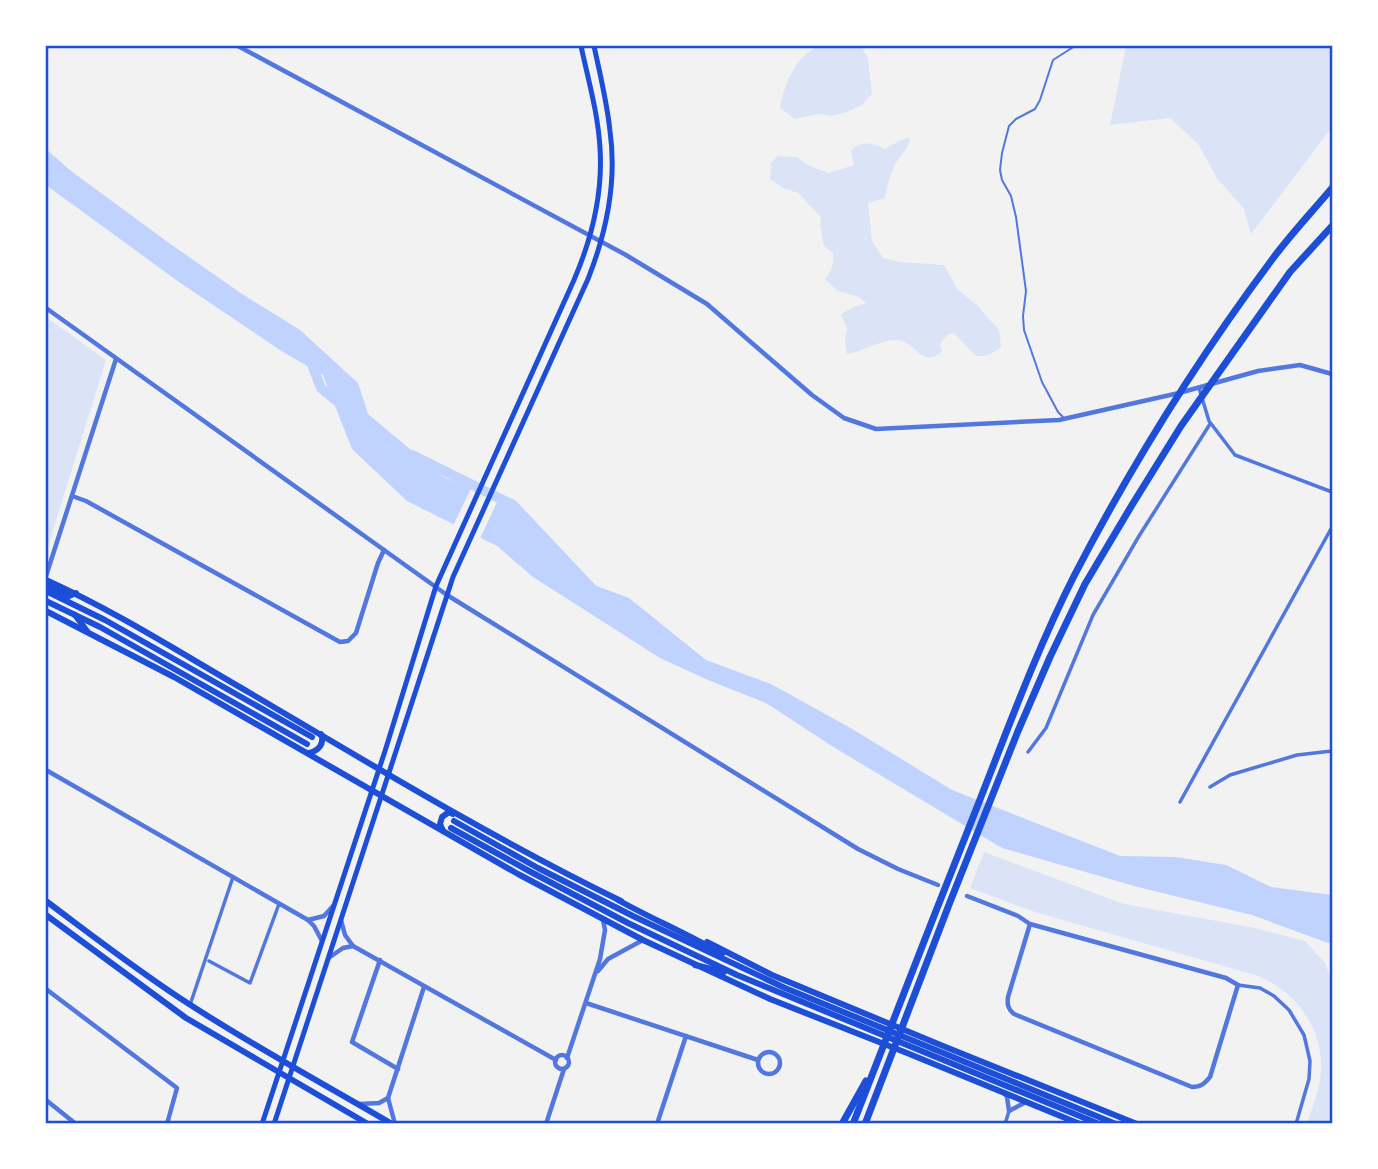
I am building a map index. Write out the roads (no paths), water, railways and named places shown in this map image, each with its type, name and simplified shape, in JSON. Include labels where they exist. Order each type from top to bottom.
[{"type":"highway","points":[[853,1124],[1009,727],[1073,578],[1155,432],[1200,361],[1272,259],[1332,188]]},
{"type":"highway","points":[[865,1124],[1018,731],[1086,584],[1181,426],[1290,272],[1332,226]]},
{"type":"highway","points":[[842,1124],[880,1056]]},
{"type":"main road","points":[[262,1124],[436,586],[574,280],[590,235],[599,189],[600,148],[581,46]]},
{"type":"main road","points":[[274,1124],[458,565],[588,279],[602,241],[613,161],[609,122],[594,46]]},
{"type":"main road","points":[[46,578],[134,625],[379,768],[529,871],[628,923],[737,975],[1099,1124]]},
{"type":"main road","points":[[46,588],[69,596],[76,593]]},
{"type":"main road","points":[[46,588],[312,737]]},
{"type":"main road","points":[[46,601],[100,627],[307,744]]},
{"type":"main road","points":[[46,611],[174,677],[518,874],[643,940],[770,999],[1080,1124]]},
{"type":"main road","points":[[74,614],[87,631]]},
{"type":"main road","points":[[309,753],[320,747],[320,734]]},
{"type":"main road","points":[[443,831],[440,824],[442,817],[449,812],[454,821],[538,868],[754,974],[1116,1124]]},
{"type":"main road","points":[[454,821],[519,849],[772,975],[1137,1124]]},
{"type":"main road","points":[[618,900],[651,919],[702,942],[754,974]]},
{"type":"main road","points":[[46,901],[190,1005],[282,1062],[394,1124]]},
{"type":"main road","points":[[46,915],[186,1018],[368,1124]]},
{"type":"main road","points":[[695,965],[737,975]]},
{"type":"street","points":[[238,46],[626,254],[707,304],[804,388],[844,418],[876,429],[1066,418],[1199,388],[1258,371],[1300,365],[1332,374]]},
{"type":"street","points":[[46,308],[447,595],[858,849],[938,885]]},
{"type":"street","points":[[46,578],[116,359]]},
{"type":"street","points":[[1199,388],[1210,424],[1235,455],[1332,492]]},
{"type":"street","points":[[1028,752],[1046,728],[1093,615],[1210,424]]},
{"type":"street","points":[[72,496],[86,501],[340,642],[348,640],[356,633],[384,550]]},
{"type":"street","points":[[1180,802],[1332,527]]},
{"type":"street","points":[[1210,787],[1230,775],[1297,755],[1332,751]]},
{"type":"street","points":[[46,770],[307,920],[314,926],[322,941]]},
{"type":"street","points":[[190,1005],[233,877]]},
{"type":"street","points":[[967,896],[1018,916],[1030,924],[1226,978],[1238,985],[1260,988],[1274,996],[1289,1010],[1304,1035],[1310,1061],[1309,1079],[1296,1124]]},
{"type":"street","points":[[209,961],[250,983],[279,904]]},
{"type":"street","points":[[307,920],[324,916],[334,904]]},
{"type":"street","points":[[341,919],[345,934],[354,946],[556,1060]]},
{"type":"street","points":[[546,1124],[564,1069],[569,1065],[567,1058],[604,943],[603,920]]},
{"type":"street","points":[[1030,924],[1007,997],[1009,1010],[1192,1087],[1205,1084],[1210,1077],[1238,985]]},
{"type":"street","points":[[595,975],[608,959],[643,940]]},
{"type":"street","points":[[328,958],[343,948],[354,946]]},
{"type":"street","points":[[380,960],[352,1042],[397,1069]]},
{"type":"street","points":[[394,1124],[388,1098],[424,987]]},
{"type":"street","points":[[46,989],[177,1088],[167,1124]]},
{"type":"street","points":[[586,1003],[758,1060]]},
{"type":"street","points":[[657,1124],[686,1036]]},
{"type":"street","points":[[771,1052],[777,1056],[780,1066],[776,1072],[768,1074],[759,1069],[758,1060],[764,1053],[771,1052]]},
{"type":"street","points":[[556,1060],[561,1056],[567,1058]]},
{"type":"street","points":[[556,1060],[558,1068],[564,1069]]},
{"type":"street","points":[[1002,1091],[1007,1097],[1009,1111],[1005,1124]]},
{"type":"street","points":[[359,1104],[379,1103],[388,1098]]},
{"type":"street","points":[[46,1100],[76,1124]]},
{"type":"street","points":[[1009,1111],[1027,1101]]},
{"type":"lane","points":[[1066,418],[1058,412],[1042,382],[1024,330],[1026,291],[1016,217],[1000,170],[1009,126],[1035,109],[1053,60],[1075,46]]},
{"type":"water","points":[[46,149],[71,171],[169,243],[300,330],[358,383],[368,414],[442,476],[508,506],[583,581],[629,598],[706,660],[771,684],[854,730],[952,790],[1120,856],[1175,857],[1226,865],[1271,887],[1332,895],[1332,942],[1328,943],[1252,915],[1138,887],[1002,848],[835,748],[766,703],[660,658],[533,577],[497,546],[407,501],[352,449],[323,375],[283,352],[179,282],[46,185]]},
{"type":"waterway","points":[[309,357],[321,388],[342,405]]},
{"type":"waterway","points":[[412,455],[513,505],[595,592]]}]
